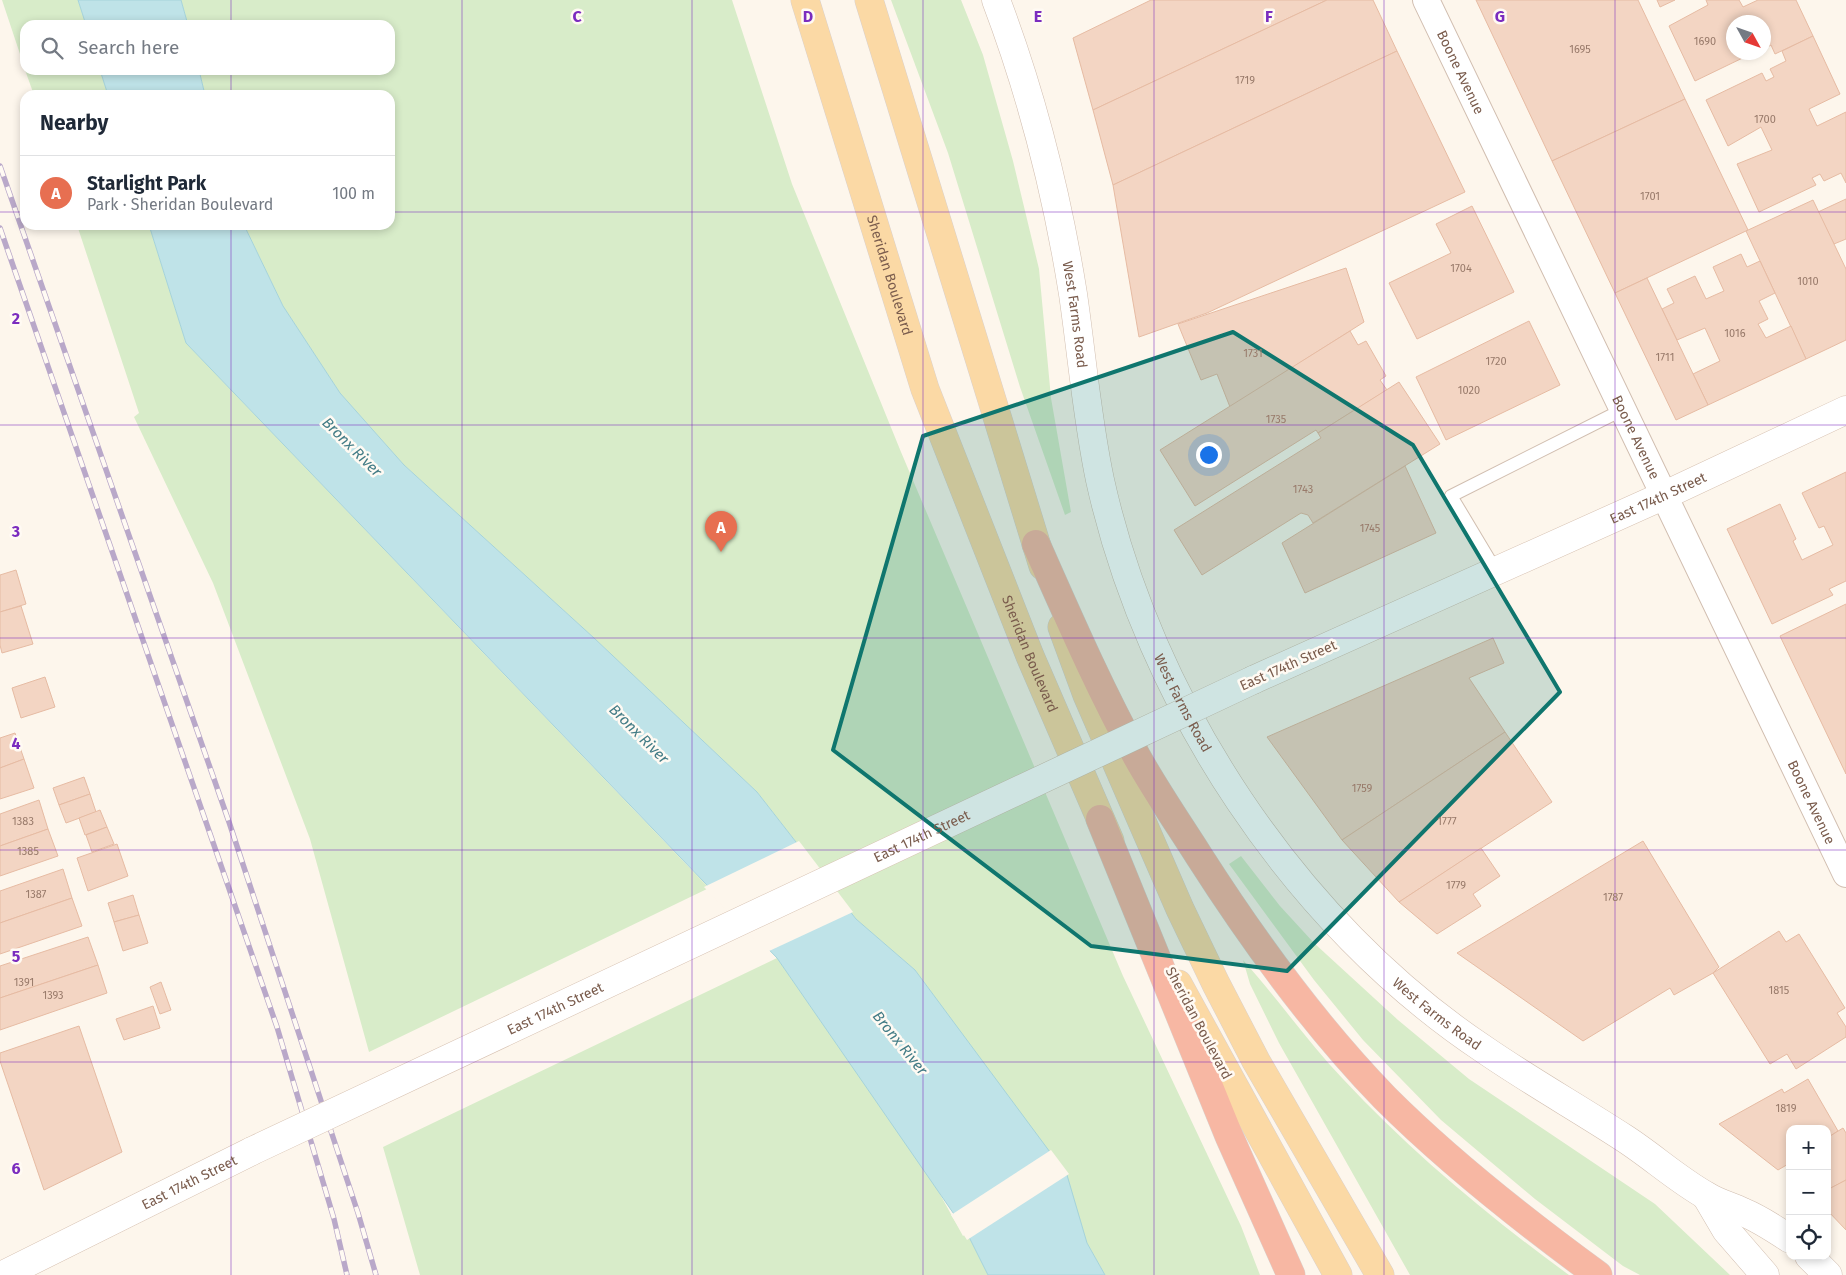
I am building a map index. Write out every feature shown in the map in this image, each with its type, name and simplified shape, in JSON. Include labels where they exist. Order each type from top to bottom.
[{"type":"highway","points":[[1036,544],[1084,651],[1136,756],[1220,890],[1290,988],[1336,1044],[1416,1127],[1509,1207],[1598,1275]]},
{"type":"highway","points":[[1100,819],[1230,1136],[1291,1275]]},
{"type":"main road","name":"Sheridan Boulevard","points":[[804,0],[925,390],[1030,656],[1100,819],[1203,1032],[1338,1275]]},
{"type":"main road","points":[[869,0],[1072,658],[1180,909],[1256,1061],[1380,1275]]},
{"type":"main road","name":"West Farms Road","points":[[996,0],[1031,103],[1058,212],[1073,295],[1088,409],[1100,480],[1111,520],[1146,623],[1201,738],[1252,818],[1322,907],[1359,947],[1436,1015],[1482,1048],[1626,1139],[1706,1196],[1772,1226],[1786,1237]]},
{"type":"main road","name":"East 174th Street","points":[[3,1275],[252,1151],[1253,680],[1496,572],[1846,410]]},
{"type":"main road","name":"West Farms Road","points":[[1706,1196],[1726,1230],[1765,1275]]},
{"type":"main road","points":[[1813,1260],[1828,1275]]},
{"type":"street","name":"Boone Avenue","points":[[1426,0],[1846,874]]},
{"type":"lane","points":[[1496,572],[1451,496],[1624,409]]},
{"type":"highlighted area","points":[[1233,332],[1413,445],[1560,692],[1287,971],[1091,946],[833,750],[923,436]]},
{"type":"green space","points":[[2,0],[78,0],[84,20],[20,20],[20,54]]},
{"type":"green space","points":[[181,0],[732,0],[792,184],[901,452],[1123,976],[1241,1226],[1260,1275],[1105,1275],[1087,1243],[1048,1151],[915,970],[856,919],[757,792],[594,638],[404,465],[340,393],[283,306],[246,230],[395,230],[395,90],[204,90],[200,75],[395,75],[395,20],[187,20]]},
{"type":"green space","points":[[891,0],[961,0],[983,55],[1013,161],[1039,269],[1051,398],[1071,512],[1065,515],[1020,387],[948,153]]},
{"type":"green space","points":[[27,75],[102,75],[106,90],[32,90]]},
{"type":"green space","points":[[79,230],[151,230],[186,343],[709,888],[369,1052],[310,839],[213,583],[134,417],[139,413]]},
{"type":"green space","points":[[1241,856],[1280,906],[1314,943],[1398,1020],[1469,1079],[1655,1204],[1730,1275],[1640,1275],[1623,1266],[1535,1199],[1441,1120],[1363,1040],[1314,980],[1229,864]]},
{"type":"green space","points":[[777,958],[936,1187],[963,1236],[967,1233],[988,1275],[420,1275],[383,1147]]},
{"type":"green space","points":[[1243,960],[1330,1065],[1369,1106],[1451,1182],[1509,1230],[1569,1275],[1410,1275],[1279,1043],[1250,984]]},
{"type":"water","points":[[78,0],[181,0],[187,20],[84,20]]},
{"type":"water","points":[[102,75],[200,75],[204,90],[106,90]]},
{"type":"water","name":"Bronx River","points":[[151,230],[246,230],[283,306],[340,393],[404,465],[594,638],[757,792],[856,919],[915,970],[1067,1175],[1087,1243],[1105,1275],[988,1275],[967,1233],[777,958],[186,343]]},
{"type":"pier","points":[[799,841],[853,912],[767,952],[704,887]]},
{"type":"pier","points":[[1051,1150],[1069,1174],[967,1240],[951,1215]]},
{"type":"building","points":[[1151,0],[1327,0],[1093,110],[1073,38]]},
{"type":"building","points":[[1327,0],[1373,0],[1397,51],[1113,185],[1093,110]]},
{"type":"building","points":[[1476,0],[1638,0],[1685,99],[1552,161]]},
{"type":"building","points":[[1657,0],[1675,0],[1660,7]]},
{"type":"building","points":[[1706,0],[1739,0],[1743,7],[1758,0],[1796,0],[1813,36],[1775,54],[1771,45],[1771,15],[1726,15],[1726,60],[1738,60],[1695,81],[1669,26],[1708,5]]},
{"type":"building","points":[[1813,36],[1840,94],[1809,109],[1817,126],[1846,112],[1846,183],[1841,173],[1824,181],[1820,174],[1812,178],[1816,185],[1759,212],[1737,164],[1772,150],[1761,127],[1728,146],[1706,100],[1762,73],[1766,81],[1774,77],[1770,69],[1786,61],[1782,51]]},
{"type":"building","points":[[1397,51],[1465,192],[1207,313],[1139,337],[1113,185]]},
{"type":"building","points":[[1685,99],[1748,230],[1615,293],[1552,161]]},
{"type":"building","points":[[1846,199],[1846,239],[1834,244],[1818,212]]},
{"type":"building","points":[[1813,200],[1846,269],[1846,340],[1806,359],[1746,231]]},
{"type":"building","points":[[1472,206],[1514,292],[1417,339],[1389,283],[1451,253],[1436,224]]},
{"type":"building","points":[[1741,254],[1747,267],[1760,261],[1775,293],[1759,301],[1768,319],[1758,324],[1766,338],[1791,326],[1806,359],[1708,405],[1693,374],[1720,361],[1705,328],[1677,340],[1662,309],[1674,303],[1667,289],[1695,276],[1706,299],[1724,291],[1713,267]]},
{"type":"building","points":[[1346,268],[1364,322],[1230,407],[1217,374],[1201,380],[1178,324]]},
{"type":"building","points":[[1647,278],[1708,405],[1676,420],[1615,293]]},
{"type":"building","points":[[1529,321],[1560,385],[1446,440],[1416,377]]},
{"type":"building","points":[[1350,331],[1358,345],[1366,341],[1386,376],[1380,380],[1387,390],[1318,433],[1316,430],[1195,506],[1160,450]]},
{"type":"building","points":[[1399,382],[1440,444],[1313,523],[1308,515],[1301,513],[1202,575],[1174,530],[1321,438],[1318,433]]},
{"type":"building","points":[[1405,466],[1436,533],[1305,593],[1282,543]]},
{"type":"building","points":[[1846,472],[1846,581],[1829,589],[1833,595],[1772,624],[1727,529],[1780,504],[1796,539],[1793,541],[1802,560],[1833,545],[1824,526],[1819,528],[1802,493]]},
{"type":"building","points":[[16,570],[26,604],[0,612],[0,575]]},
{"type":"building","points":[[1846,604],[1846,774],[1780,636]]},
{"type":"building","points":[[21,606],[33,644],[2,653],[0,645],[0,612]]},
{"type":"building","points":[[1493,638],[1504,663],[1469,678],[1505,732],[1342,840],[1267,737]]},
{"type":"building","points":[[45,677],[55,707],[21,718],[12,688]]},
{"type":"building","points":[[1505,732],[1552,802],[1399,902],[1342,840]]},
{"type":"building","points":[[15,733],[24,759],[0,768],[0,738]]},
{"type":"building","points":[[24,759],[34,788],[0,799],[0,768]]},
{"type":"building","points":[[84,777],[90,794],[59,805],[53,788]]},
{"type":"building","points":[[90,794],[96,812],[66,823],[59,805]]},
{"type":"building","points":[[39,800],[48,829],[0,846],[0,814]]},
{"type":"building","points":[[100,810],[107,827],[85,835],[79,818]]},
{"type":"building","points":[[107,827],[114,844],[92,852],[86,835]]},
{"type":"building","points":[[48,829],[58,856],[0,876],[0,846]]},
{"type":"building","points":[[1643,841],[1719,967],[1713,973],[1674,995],[1670,988],[1583,1041],[1457,953]]},
{"type":"building","points":[[117,844],[128,876],[88,891],[77,858]]},
{"type":"building","points":[[1481,848],[1500,876],[1473,894],[1481,906],[1437,934],[1399,902]]},
{"type":"building","points":[[63,869],[72,898],[0,923],[0,891]]},
{"type":"building","points":[[133,895],[139,915],[114,922],[108,903]]},
{"type":"building","points":[[72,898],[82,926],[0,954],[0,923]]},
{"type":"building","points":[[139,915],[148,943],[123,951],[114,922]]},
{"type":"building","points":[[1779,931],[1786,942],[1799,934],[1845,1008],[1837,1013],[1846,1027],[1846,1037],[1796,1069],[1787,1054],[1770,1064],[1713,973]]},
{"type":"building","points":[[88,937],[98,965],[0,998],[0,966]]},
{"type":"building","points":[[98,965],[107,993],[0,1030],[0,998]]},
{"type":"building","points":[[161,982],[171,1010],[160,1014],[150,987]]},
{"type":"building","points":[[153,1006],[160,1028],[124,1040],[116,1019]]},
{"type":"building","points":[[79,1026],[122,1152],[44,1190],[0,1061],[0,1053]]},
{"type":"building","points":[[1808,1079],[1838,1131],[1831,1135],[1831,1125],[1786,1125],[1786,1165],[1778,1170],[1719,1124],[1782,1089],[1784,1093]]},
{"type":"building","points":[[1843,1128],[1846,1133],[1846,1180],[1831,1188],[1831,1170],[1831,1136]]},
{"type":"building","points":[[1846,1180],[1846,1230],[1831,1214],[1831,1188]]},
{"type":"railway","points":[[0,166],[20,223]]},
{"type":"railway","points":[[0,228],[277,1027],[334,1219],[347,1275]]},
{"type":"railway","points":[[22,230],[229,822],[358,1213],[376,1275]]},
{"type":"place","name":"Starlight Park","points":[[721,552]]}]
